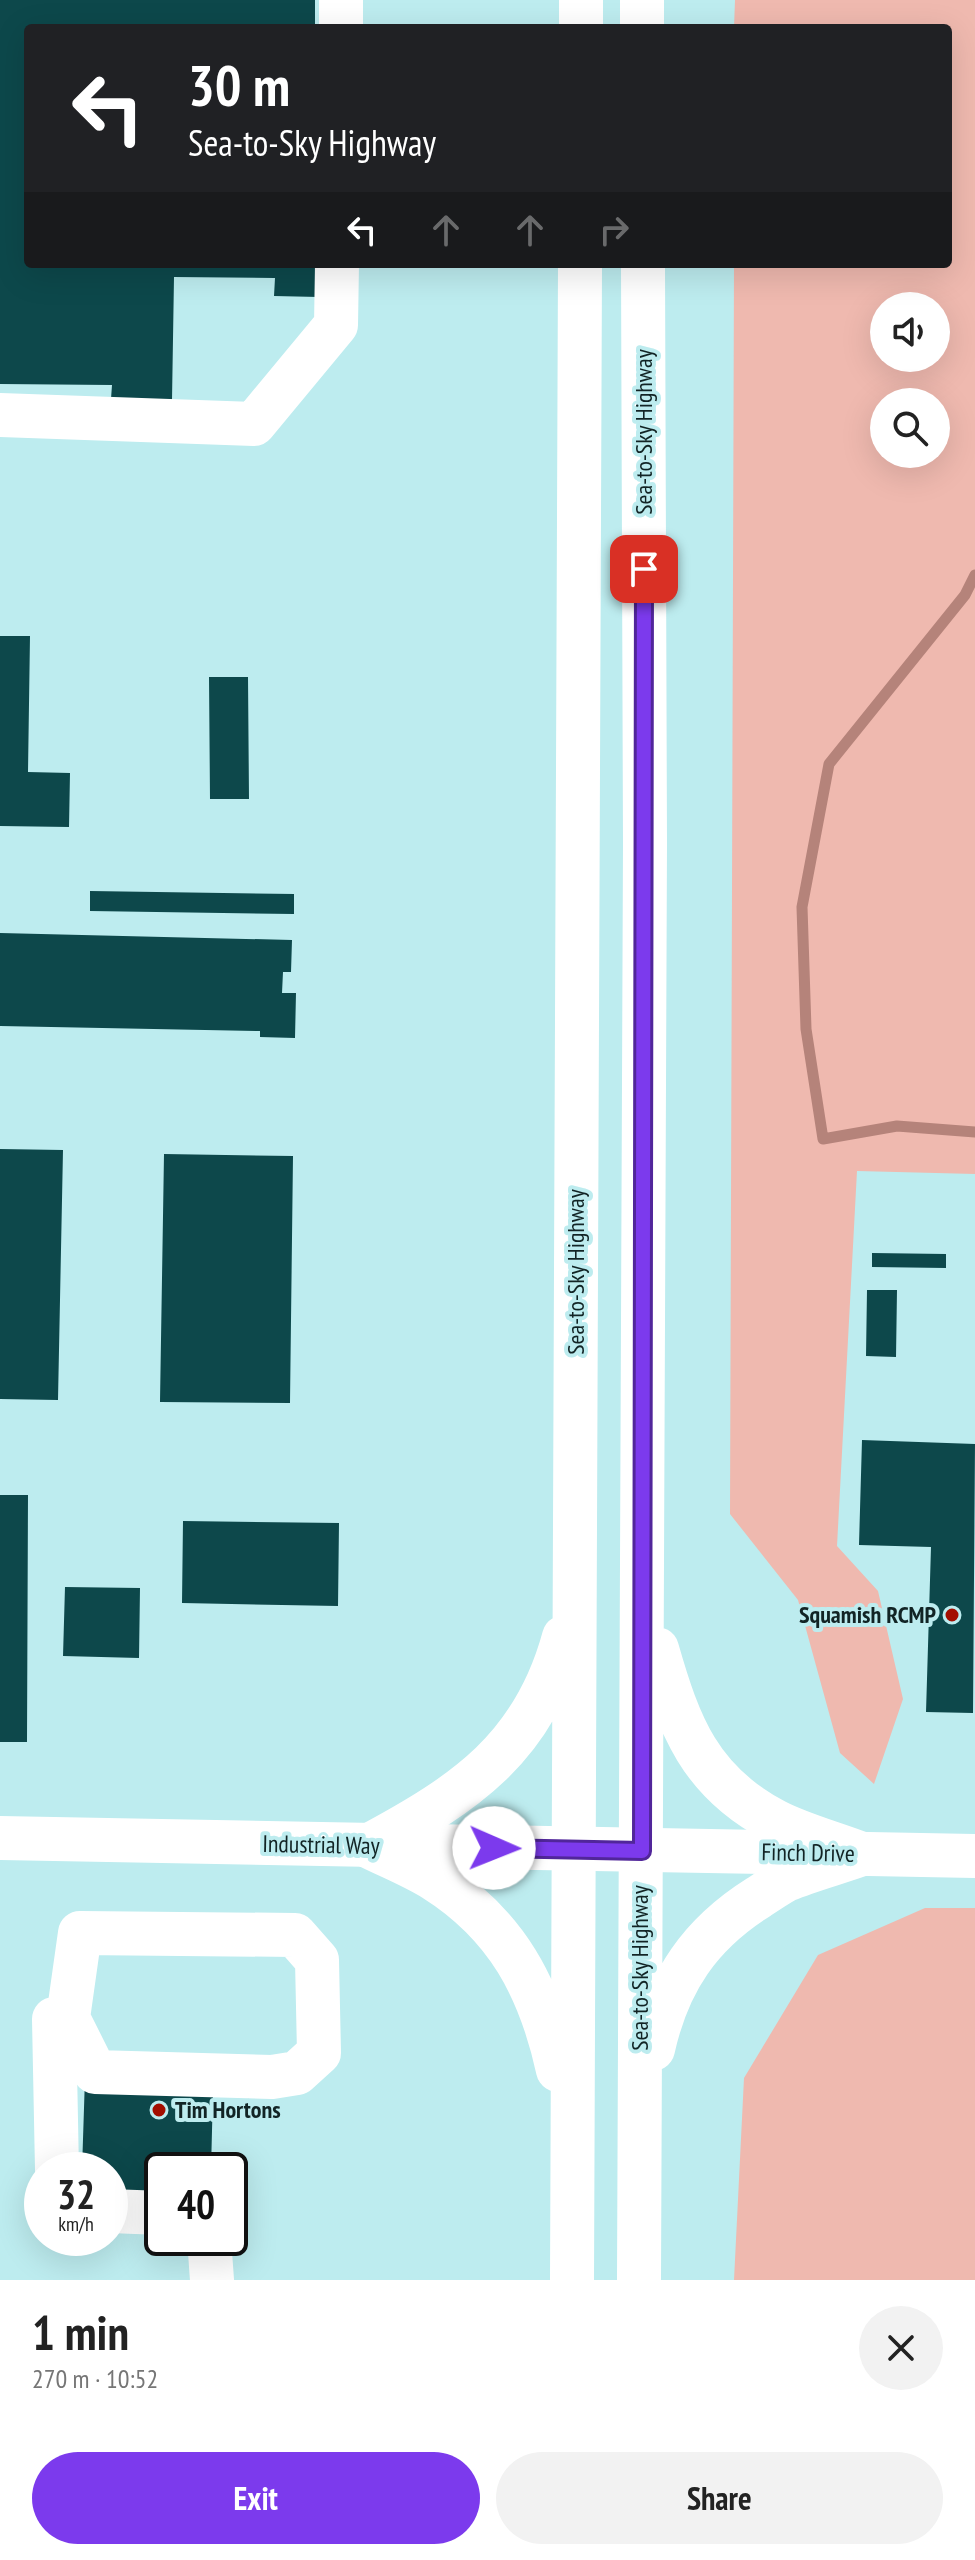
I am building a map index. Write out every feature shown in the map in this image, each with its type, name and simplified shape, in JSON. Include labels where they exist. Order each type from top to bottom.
[{"type":"main road","points":[[341,0],[341,24]]},
{"type":"main road","points":[[581,0],[581,24]]},
{"type":"main road","points":[[642,0],[642,24]]},
{"type":"main road","points":[[0,415],[254,424],[336,325],[337,268]]},
{"type":"main road","name":"Sea-to-Sky Highway","points":[[572,2280],[580,268]]},
{"type":"main road","name":"Sea-to-Sky Highway","points":[[639,2280],[645,829],[643,268]]},
{"type":"main road","points":[[368,1846],[424,1816],[473,1782],[505,1751],[533,1714],[558,1658],[575,1597]]},
{"type":"main road","points":[[643,1602],[672,1704],[695,1751],[718,1779],[740,1800],[777,1822],[862,1854]]},
{"type":"main road","name":"Industrial Way","points":[[0,1838],[642,1851]]},
{"type":"main road","points":[[368,1846],[434,1879],[474,1908],[508,1944],[528,1979],[549,2028],[573,2138]]},
{"type":"main road","name":"Finch Drive","points":[[642,1851],[975,1856]]},
{"type":"main road","points":[[640,2110],[660,2015],[679,1975],[703,1942],[737,1910],[784,1881],[862,1854]]},
{"type":"main road","points":[[80,1933],[295,1935],[317,1960],[319,2053],[297,2073],[272,2077],[95,2072],[68,2018],[80,1933]]},
{"type":"main road","points":[[54,2019],[57,2152]]},
{"type":"main road","points":[[210,2256],[212,2280]]},
{"type":"shaded area","points":[[735,0],[975,0],[975,1174],[857,1171],[837,1546],[878,1591],[903,1699],[874,1784],[840,1753],[798,1600],[730,1514],[734,268],[952,268],[952,24],[734,24]]},
{"type":"shaded area","points":[[925,1908],[975,1908],[975,2280],[734,2280],[744,2078],[818,1955]]},
{"type":"building","points":[[0,0],[315,0],[315,24],[24,24],[24,268],[320,268],[319,297],[274,296],[275,278],[174,277],[172,400],[111,399],[112,385],[0,384]]},
{"type":"building","points":[[0,636],[30,636],[28,772],[70,773],[69,827],[0,826]]},
{"type":"building","points":[[209,677],[248,677],[249,799],[210,799]]},
{"type":"building","points":[[90,891],[294,894],[294,914],[90,911]]},
{"type":"building","points":[[0,933],[292,940],[291,972],[283,972],[282,993],[296,993],[295,1038],[260,1037],[260,1031],[0,1026]]},
{"type":"building","points":[[0,1149],[63,1150],[58,1400],[0,1399]]},
{"type":"building","points":[[164,1154],[293,1156],[290,1403],[160,1402]]},
{"type":"building","points":[[872,1253],[946,1254],[946,1268],[872,1267]]},
{"type":"building","points":[[867,1290],[897,1290],[896,1357],[866,1356]]},
{"type":"building","name":"Squamish RCMP","points":[[862,1440],[975,1444],[973,1713],[926,1712],[931,1547],[859,1545]]},
{"type":"building","points":[[0,1495],[28,1495],[27,1742],[0,1742]]},
{"type":"building","points":[[183,1521],[339,1523],[338,1606],[182,1603]]},
{"type":"building","points":[[65,1587],[140,1588],[139,1658],[63,1656]]},
{"type":"building","points":[[85,2077],[213,2091],[211,2152],[144,2152],[144,2197],[128,2197],[128,2152],[83,2152]]},
{"type":"waterway","points":[[975,575],[965,595],[829,764],[802,907],[806,1029],[823,1139],[897,1126],[975,1132]]},
{"type":"place","name":"Squamish RCMP","points":[[952,1615]]},
{"type":"place","name":"Tim Hortons","points":[[159,2110]]},
{"type":"route","points":[[494,1848],[642,1851],[644,569]]}]
